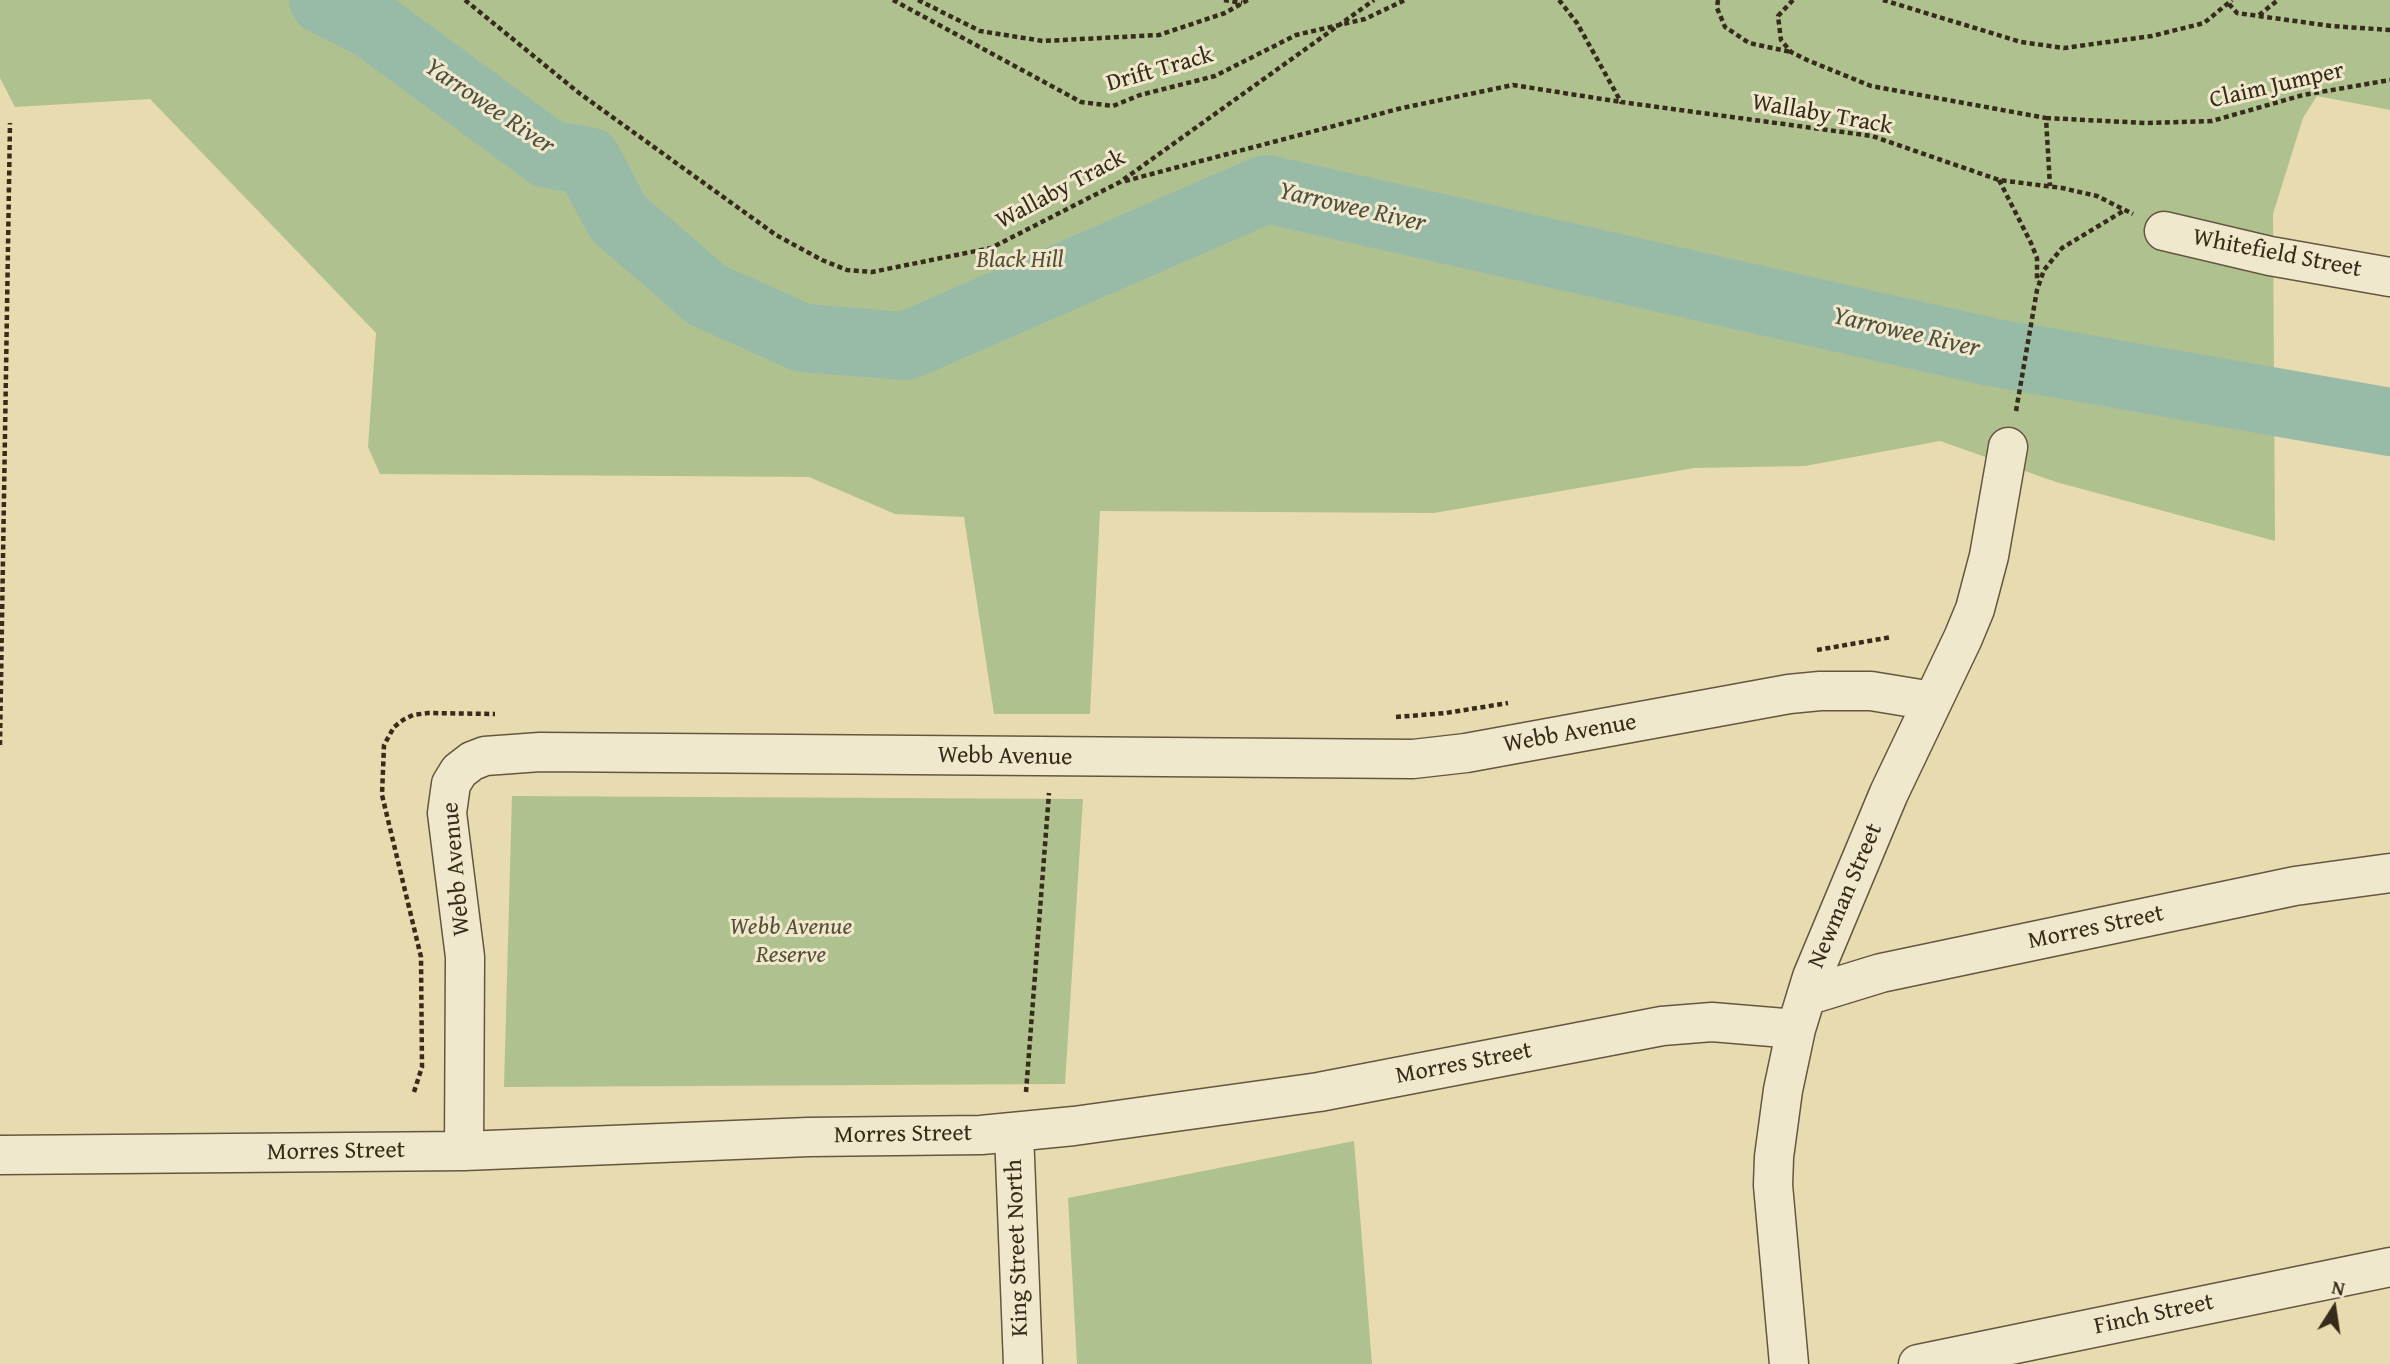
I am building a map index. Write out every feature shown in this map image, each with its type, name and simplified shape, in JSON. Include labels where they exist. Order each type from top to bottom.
[{"type":"street","name":"Whitefield Street","points":[[2164,231],[2270,256],[2390,277]]},
{"type":"street","name":"Newman Street","points":[[1789,1364],[1775,1213],[1774,1157],[1783,1090],[1801,1013],[1889,793],[1963,639],[1982,587],[2011,433]]},
{"type":"street","name":"Webb Avenue","points":[[464,1151],[465,957],[447,813],[451,784],[464,765],[485,756],[540,752],[1413,759],[1466,753],[1789,694],[1871,691],[1932,701]]},
{"type":"street","name":"Morres Street","points":[[0,1155],[464,1151],[808,1137],[981,1135],[1019,1131],[1319,1092],[1662,1026],[1801,1013],[1881,973],[2295,886],[2390,873]]},
{"type":"street","name":"King Street North","points":[[1019,1131],[1023,1364]]},
{"type":"street","name":"Finch Street","points":[[1918,1364],[2390,1267]]},
{"type":"path","name":"Wallaby Track","points":[[466,0],[579,93],[776,234],[822,260],[847,270],[872,272],[991,248],[1121,182],[1374,0]]},
{"type":"path","name":"Drift Track","points":[[893,0],[1081,103],[1113,106],[1140,95],[1214,76],[1296,35],[1365,19],[1405,0]]},
{"type":"path","points":[[918,0],[980,31],[1043,41],[1159,35],[1226,13],[1246,1]]},
{"type":"path","points":[[1224,0],[1246,1]]},
{"type":"path","points":[[1559,0],[1577,23],[1622,102]]},
{"type":"path","name":"Claim Jumper","points":[[1718,0],[1717,8],[1725,27],[1749,43],[1791,52],[1871,86],[2046,118],[2145,123],[2213,121],[2303,95],[2390,79]]},
{"type":"path","points":[[1791,52],[1781,40],[1778,16],[1793,0]]},
{"type":"path","name":"Claim Jumper","points":[[1884,0],[2021,42],[2064,48],[2152,36],[2204,23],[2230,2],[2237,13],[2331,26],[2390,30]]},
{"type":"path","points":[[2259,15],[2278,0]]},
{"type":"path","name":"Wallaby Track","points":[[1121,182],[1402,107],[1513,85],[1872,136],[1999,180],[2050,186],[2097,196],[2164,231]]},
{"type":"path","points":[[2046,118],[2050,186]]},
{"type":"path","points":[[0,745],[10,123]]},
{"type":"path","points":[[1999,180],[2034,250],[2037,265],[2037,290],[2011,433]]},
{"type":"path","points":[[2037,290],[2045,270],[2062,248],[2126,210]]},
{"type":"path","points":[[1019,1131],[1052,757]]},
{"type":"green space","name":"Black Hill","points":[[0,0],[2390,0],[2390,110],[2317,96],[2303,118],[2273,214],[2275,541],[2056,482],[1940,441],[1805,466],[1694,468],[1434,513],[1100,511],[1090,714],[994,714],[964,517],[895,514],[809,477],[380,474],[368,447],[376,333],[150,99],[15,107],[0,78]]},
{"type":"green space","name":"Webb Avenue Reserve","points":[[512,796],[1083,799],[1065,1084],[504,1087]]},
{"type":"green space","points":[[1354,1141],[1372,1364],[1077,1364],[1068,1198]]},
{"type":"waterway","name":"Yarrowee River","points":[[323,0],[374,26],[548,154],[588,161],[618,218],[707,295],[803,338],[906,346],[1266,189],[1991,352],[2390,422]]}]
